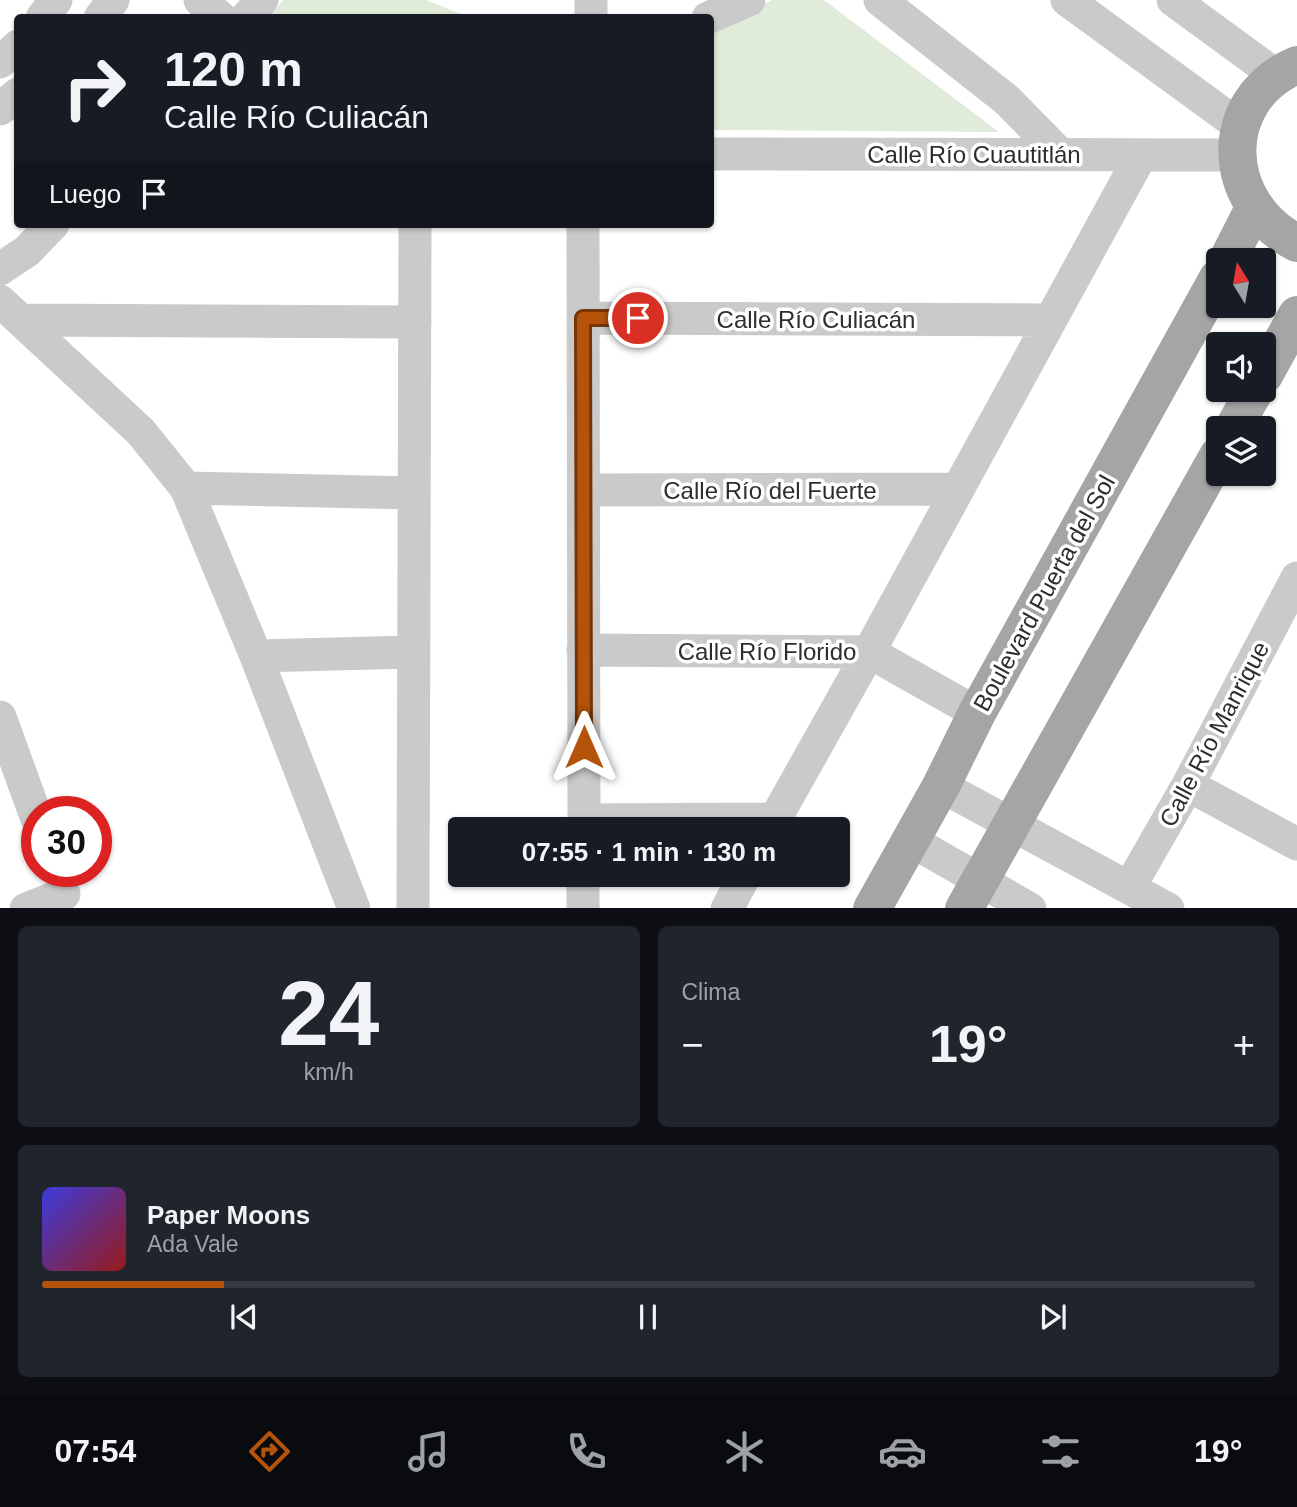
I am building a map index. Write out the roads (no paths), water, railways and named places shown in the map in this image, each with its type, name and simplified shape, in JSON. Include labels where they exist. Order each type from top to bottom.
[{"type":"main road","points":[[1287,70],[1259,93],[1249,108],[1239,141],[1241,178],[1254,208],[1267,224],[1297,243]]},
{"type":"main road","points":[[1234,248],[1254,208]]},
{"type":"main road","name":"Boulevard Puerta del Sol","points":[[872,908],[1206,300]]},
{"type":"main road","points":[[1276,353],[1297,315]]},
{"type":"main road","points":[[972,894],[1206,477]]},
{"type":"street","points":[[45,14],[56,0]]},
{"type":"street","points":[[200,0],[216,14]]},
{"type":"street","points":[[249,14],[261,0]]},
{"type":"street","points":[[714,15],[749,0]]},
{"type":"street","points":[[880,0],[1007,100],[1059,153]]},
{"type":"street","points":[[1067,0],[1239,141]]},
{"type":"street","points":[[1173,0],[1287,70]]},
{"type":"street","points":[[0,62],[14,50]]},
{"type":"street","points":[[0,109],[14,97]]},
{"type":"street","name":"Calle Río Cuautitlán","points":[[714,154],[1141,155],[1239,141]]},
{"type":"street","points":[[776,817],[1141,155]]},
{"type":"street","points":[[0,269],[27,250],[49,228]]},
{"type":"street","points":[[412,908],[415,228]]},
{"type":"street","points":[[583,228],[584,817]]},
{"type":"street","points":[[11,311],[415,322]]},
{"type":"street","points":[[11,311],[141,432],[186,488],[256,656],[354,908]]},
{"type":"street","name":"Calle Río Culiacán","points":[[583,318],[1049,320]]},
{"type":"street","points":[[186,488],[413,493]]},
{"type":"street","name":"Calle Río del Fuerte","points":[[583,490],[957,489]]},
{"type":"street","name":"Calle Río Manrique","points":[[1129,888],[1188,785],[1297,578]]},
{"type":"street","name":"Calle Río Florido","points":[[583,650],[869,652],[977,713]]},
{"type":"street","points":[[256,656],[412,652]]},
{"type":"street","points":[[0,718],[29,796]]},
{"type":"street","points":[[1188,785],[1297,844]]},
{"type":"street","points":[[941,786],[1168,908]]},
{"type":"street","points":[[910,840],[972,894],[1030,908]]},
{"type":"street","points":[[583,887],[583,908]]},
{"type":"street","points":[[727,908],[738,887]]},
{"type":"street","points":[[26,908],[63,891]]}]
